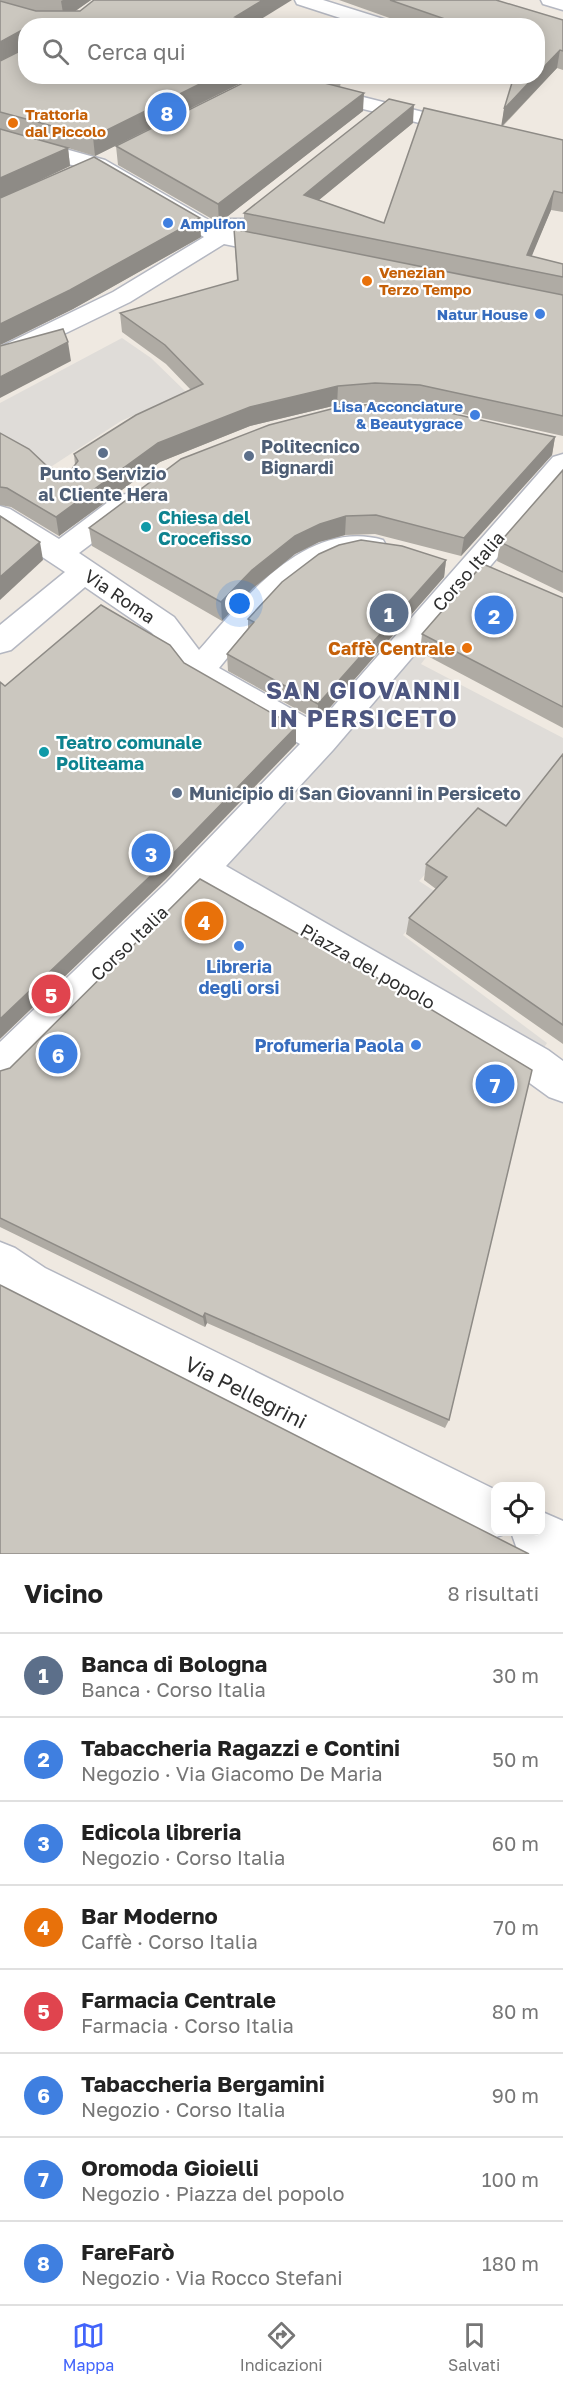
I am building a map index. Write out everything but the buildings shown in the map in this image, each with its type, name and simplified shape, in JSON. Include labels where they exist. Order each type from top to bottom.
[{"type":"street","points":[[304,0],[343,18]]},
{"type":"street","points":[[550,0],[563,4]]},
{"type":"street","points":[[354,18],[373,5]]},
{"type":"street","points":[[271,84],[375,114],[488,134]]},
{"type":"street","points":[[0,137],[97,165],[220,236],[300,252]]},
{"type":"street","points":[[70,177],[120,154]]},
{"type":"street","points":[[0,357],[121,298],[220,236],[257,207]]},
{"type":"street","name":"Corso Italia","points":[[0,1068],[202,869],[322,741],[469,569],[559,452]]},
{"type":"street","points":[[60,553],[143,491]]},
{"type":"street","name":"Via Roma","points":[[12,521],[163,625],[198,671],[322,741]]},
{"type":"street","points":[[198,671],[270,592],[299,567],[328,550],[346,546],[360,544],[395,551]]},
{"type":"street","points":[[0,642],[84,572]]},
{"type":"street","name":"Piazza del popolo","points":[[202,869],[548,1074]]},
{"type":"street","name":"Via Pellegrini","points":[[0,1263],[41,1289],[416,1477],[491,1512]]},
{"type":"street","points":[[543,1536],[563,1545]]},
{"type":"shaded area","points":[[122,338],[151,358],[186,392],[121,421],[49,468],[0,441],[0,403]]},
{"type":"shaded area","points":[[417,623],[443,635],[421,664],[563,738],[563,762],[501,839],[473,821],[419,881],[439,894],[403,935],[547,1043],[528,1072],[189,880]]},
{"type":"place","name":"FareFarò","points":[[167,112]]},
{"type":"place","name":"Trattoria dal Piccolo","points":[[13,123]]},
{"type":"place","name":"Amplifon","points":[[168,223]]},
{"type":"place","name":"Venezian Terzo Tempo","points":[[367,281]]},
{"type":"place","name":"Natur House","points":[[540,314]]},
{"type":"place","name":"Lisa Acconciature & Beautygrace","points":[[475,415]]},
{"type":"place","name":"Punto Servizio al Cliente Hera","points":[[103,453]]},
{"type":"place","name":"Politecnico Bignardi","points":[[249,456]]},
{"type":"place","name":"Chiesa del Crocefisso","points":[[146,527]]},
{"type":"place","name":"Banca di Bologna","points":[[389,613]]},
{"type":"place","name":"Tabaccheria Ragazzi e Contini","points":[[494,615]]},
{"type":"place","name":"Caffè Centrale","points":[[467,648]]},
{"type":"place","name":"Teatro comunale Politeama","points":[[44,752]]},
{"type":"place","name":"Municipio di San Giovanni in Persiceto","points":[[177,793]]},
{"type":"place","name":"Edicola libreria","points":[[151,853]]},
{"type":"place","name":"Bar Moderno","points":[[204,921]]},
{"type":"place","name":"Libreria degli orsi","points":[[239,946]]},
{"type":"place","name":"Farmacia Centrale","points":[[51,994]]},
{"type":"place","name":"Profumeria Paola","points":[[416,1045]]},
{"type":"place","name":"Tabaccheria Bergamini","points":[[58,1054]]},
{"type":"place","name":"Oromoda Gioielli","points":[[495,1084]]},
{"type":"district","name":"SAN GIOVANNI IN PERSICETO","points":[[364,703]]}]
